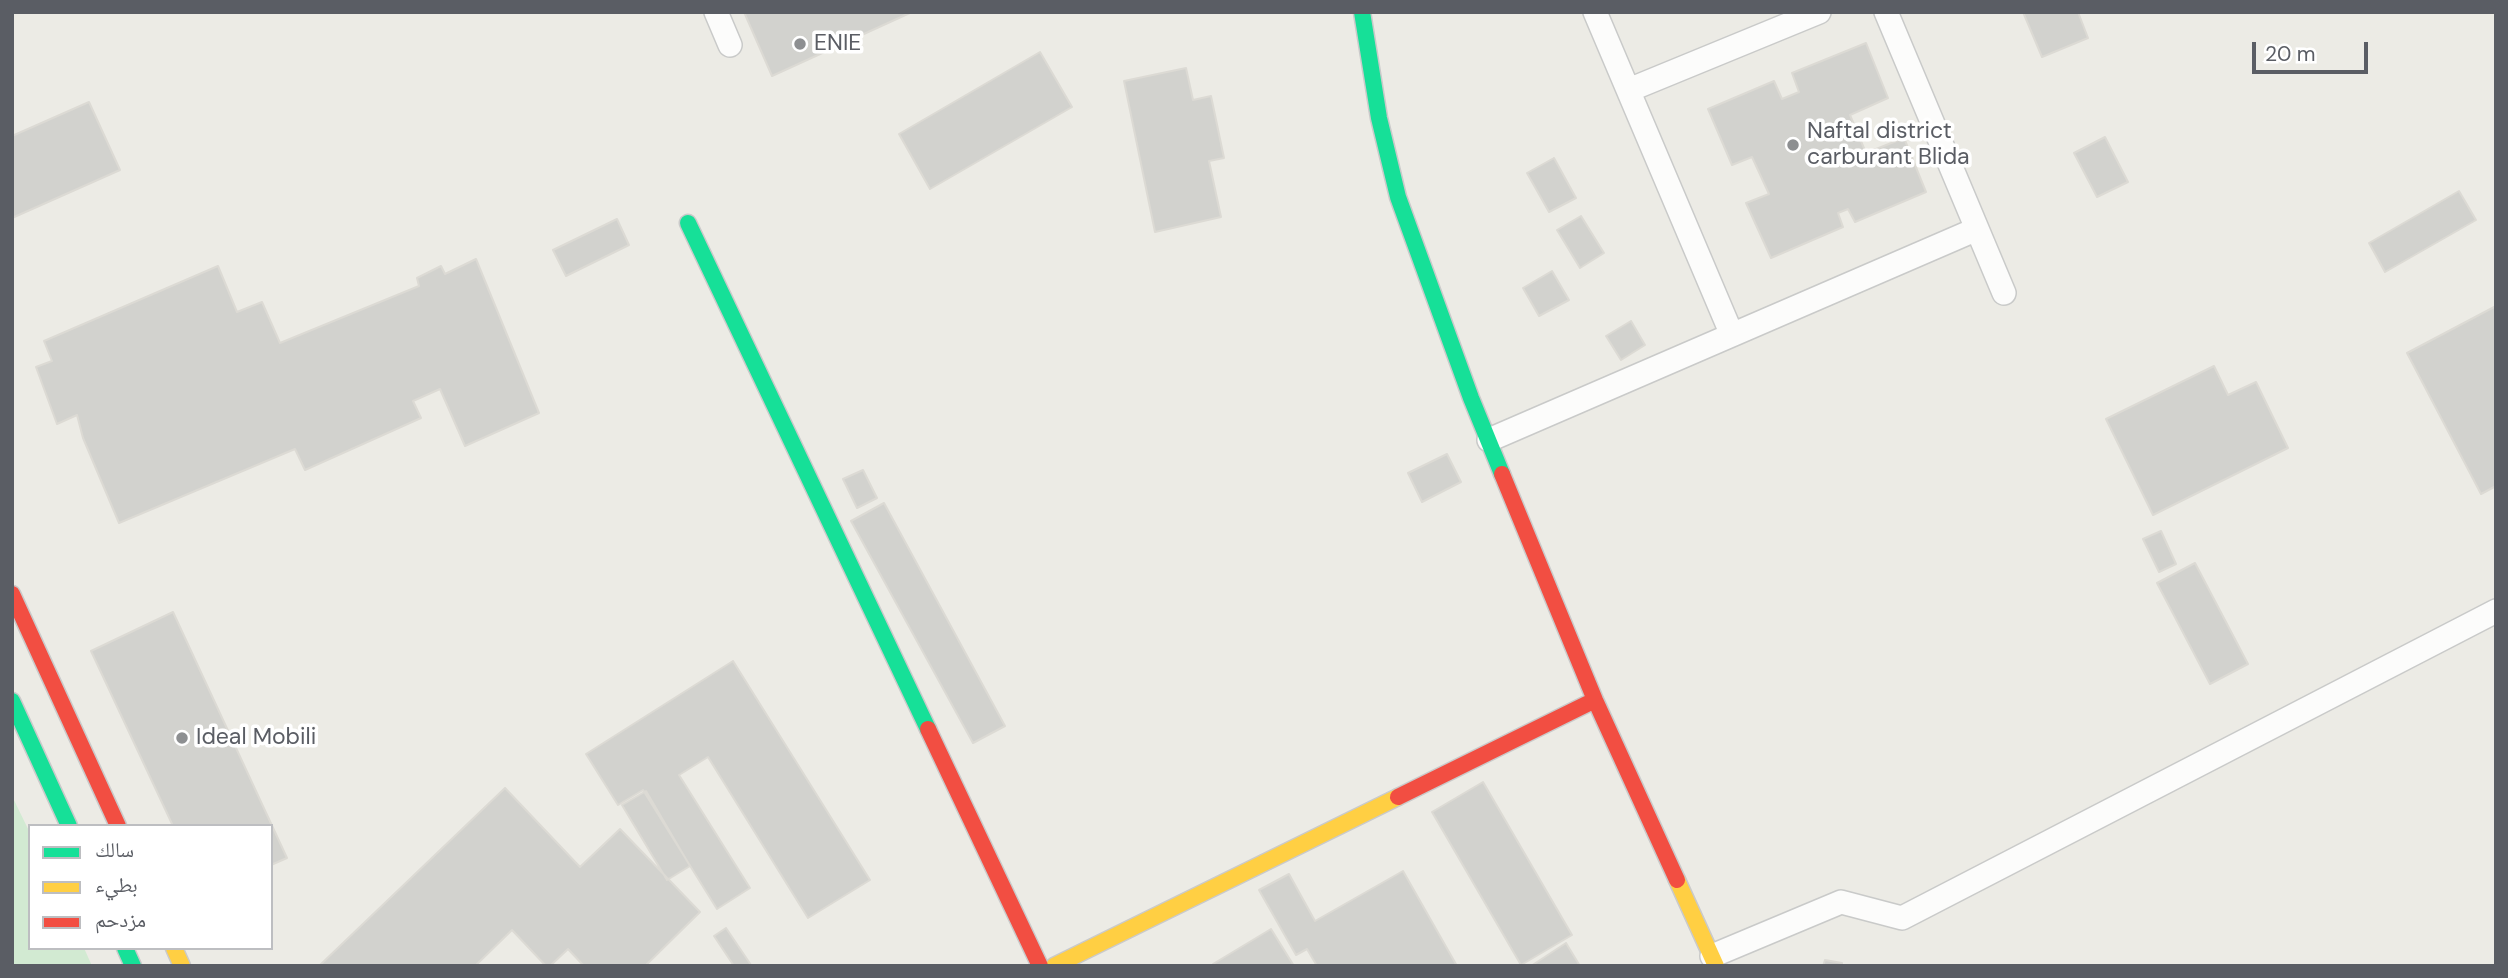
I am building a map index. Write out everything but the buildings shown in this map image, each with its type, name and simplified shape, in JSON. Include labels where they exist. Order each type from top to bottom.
[{"type":"main road","points":[[1362,12],[1379,118],[1398,197],[1471,398],[1595,700],[1714,961]]},
{"type":"main road","points":[[688,223],[1040,966]]},
{"type":"main road","points":[[12,594],[117,824]]},
{"type":"main road","points":[[1054,966],[1595,700]]},
{"type":"main road","points":[[12,701],[68,824]]},
{"type":"main road","points":[[126,950],[133,966]]},
{"type":"main road","points":[[175,950],[182,966]]},
{"type":"lane","points":[[716,12],[730,46]]},
{"type":"lane","points":[[1595,12],[1732,335]]},
{"type":"lane","points":[[1629,90],[1819,12]]},
{"type":"lane","points":[[1886,12],[2004,293]]},
{"type":"lane","points":[[1489,440],[1977,229]]},
{"type":"lane","points":[[1714,961],[1841,902],[1902,918],[2496,611]]},
{"type":"green space","points":[[12,796],[28,829],[28,950],[85,950],[92,966],[12,966]]},
{"type":"traffic: fast","points":[[1362,12],[1379,118],[1398,197],[1471,398],[1502,474]]},
{"type":"traffic: fast","points":[[688,223],[928,729]]},
{"type":"traffic: fast","points":[[12,701],[68,824]]},
{"type":"traffic: fast","points":[[126,950],[133,966]]},
{"type":"traffic: slow","points":[[1054,966],[1398,797]]},
{"type":"traffic: slow","points":[[1677,880],[1716,966]]},
{"type":"traffic: slow","points":[[175,950],[182,966]]},
{"type":"traffic: jam","points":[[1502,474],[1595,700],[1677,880]]},
{"type":"traffic: jam","points":[[12,594],[117,824]]},
{"type":"traffic: jam","points":[[1398,797],[1595,700]]},
{"type":"traffic: jam","points":[[928,729],[1040,966]]},
{"type":"place","name":"ENIE","points":[[800,44]]},
{"type":"place","name":"Naftal district carburant Blida","points":[[1793,145]]},
{"type":"place","name":"Ideal Mobili","points":[[182,738]]}]
